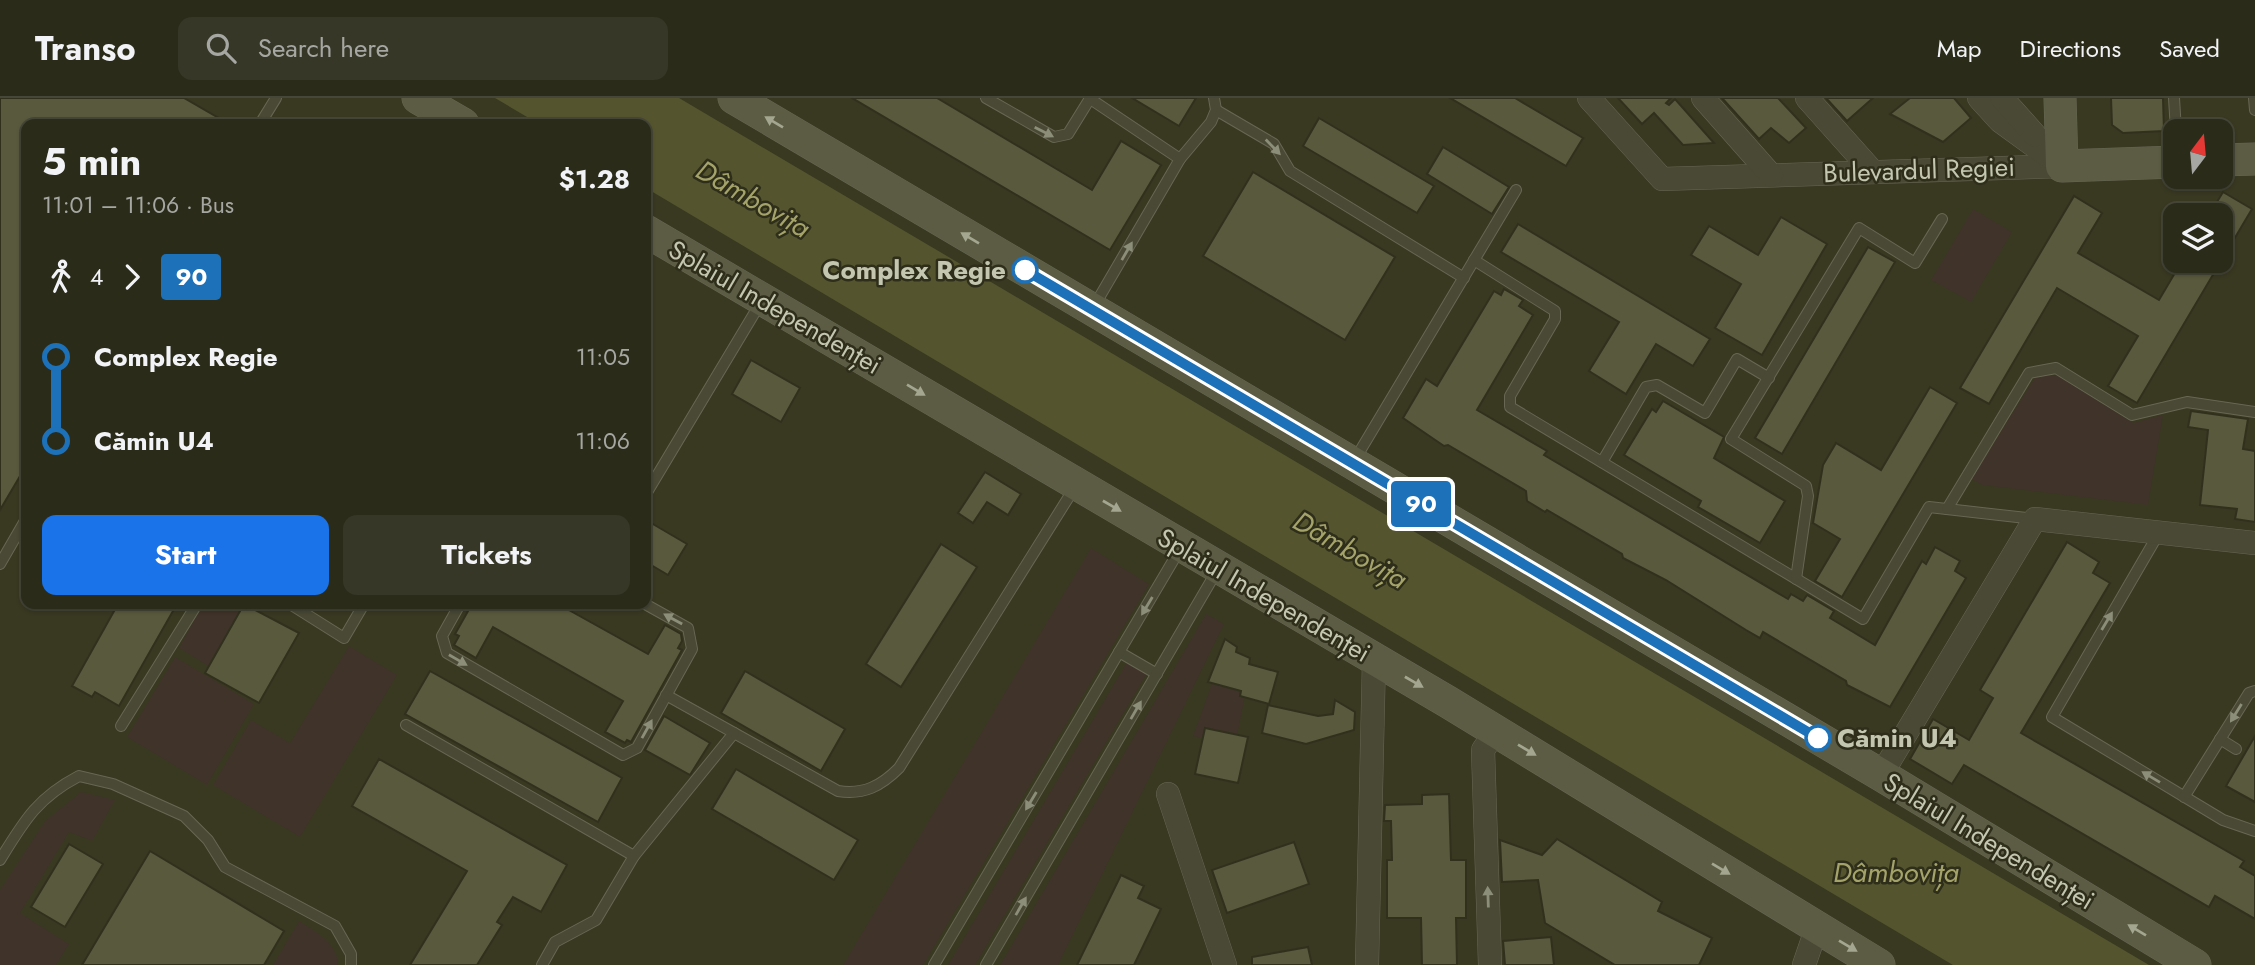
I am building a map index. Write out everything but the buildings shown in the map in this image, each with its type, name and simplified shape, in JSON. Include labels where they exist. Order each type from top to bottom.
[{"type":"main road","points":[[418,98],[454,119]]},
{"type":"main road","name":"Splaiul Independenței","points":[[734,98],[1881,775],[2195,965]]},
{"type":"main road","points":[[2060,98],[2063,166]]},
{"type":"main road","points":[[2233,160],[2255,159]]},
{"type":"main road","name":"Bulevardul Regiei","points":[[2063,166],[2163,162]]},
{"type":"main road","name":"Splaiul Independenței","points":[[651,235],[1496,731],[1879,965]]},
{"type":"street","name":"Bulevardul Regiei","points":[[1589,98],[1662,179],[2063,166]]},
{"type":"street","points":[[1703,98],[1771,175]]},
{"type":"street","points":[[1807,98],[1873,172]]},
{"type":"street","points":[[1979,98],[2000,121],[2063,166]]},
{"type":"street","points":[[2002,98],[2063,166]]},
{"type":"street","points":[[1881,775],[2035,519],[2255,543]]},
{"type":"street","points":[[1367,965],[1374,659]]},
{"type":"street","points":[[1490,965],[1483,750],[1496,731]]},
{"type":"street","points":[[1168,794],[1225,965]]},
{"type":"street","points":[[1804,965],[1817,928]]},
{"type":"lane","points":[[263,119],[276,98]]},
{"type":"lane","points":[[986,98],[1054,137],[1068,134],[1089,99],[1180,159]]},
{"type":"lane","points":[[1092,310],[1180,159],[1203,135],[1216,110],[1214,98]]},
{"type":"lane","points":[[2174,98],[2175,119]]},
{"type":"lane","points":[[2255,98],[2255,110]]},
{"type":"lane","points":[[1216,110],[1274,144],[1290,171],[1464,278]]},
{"type":"lane","points":[[1353,464],[1516,190]]},
{"type":"lane","points":[[1796,579],[1808,496],[1806,486],[1731,439],[1858,228],[1915,263],[1942,219]]},
{"type":"lane","points":[[1474,260],[1555,311],[1555,319],[1510,396],[1510,407],[1863,619],[1929,507],[2035,519]]},
{"type":"lane","points":[[651,486],[763,299]]},
{"type":"lane","points":[[1602,462],[1650,385],[1657,385],[1705,413],[1737,359],[1769,378]]},
{"type":"lane","points":[[1947,509],[2029,373],[2056,368],[2132,415],[2187,402],[2255,412]]},
{"type":"lane","points":[[666,695],[838,791],[860,793],[880,785],[899,768],[1076,485]]},
{"type":"lane","points":[[0,564],[21,528]]},
{"type":"lane","points":[[2159,533],[2052,716],[2223,820],[2255,831]]},
{"type":"lane","points":[[934,965],[1182,547]]},
{"type":"lane","points":[[986,965],[1219,569]]},
{"type":"lane","points":[[457,609],[442,636],[447,653],[623,755],[637,748],[692,649],[692,634],[688,628],[651,607]]},
{"type":"lane","points":[[121,726],[194,609]]},
{"type":"lane","points":[[298,609],[344,638],[361,609]]},
{"type":"lane","points":[[1119,652],[1157,674]]},
{"type":"lane","points":[[2184,797],[2249,693],[2255,691]]},
{"type":"lane","points":[[406,725],[634,856]]},
{"type":"lane","points":[[542,965],[555,942],[596,920],[634,856],[734,733]]},
{"type":"lane","points":[[2220,739],[2236,749]]},
{"type":"lane","points":[[0,860],[31,810],[52,790],[79,776],[113,784],[184,816],[208,840],[225,867],[335,926],[351,954],[351,965]]},
{"type":"shaded area","points":[[1973,209],[2012,232],[1971,302],[1931,280]]},
{"type":"shaded area","points":[[2057,375],[2133,423],[2163,415],[2148,505],[1982,485],[1971,479],[2036,376]]},
{"type":"shaded area","points":[[1091,548],[1149,584],[923,965],[843,965]]},
{"type":"shaded area","points":[[200,609],[241,609],[208,666],[179,648]]},
{"type":"shaded area","points":[[1206,614],[1224,624],[1058,965],[1000,965]]},
{"type":"shaded area","points":[[349,646],[397,675],[300,837],[213,785],[251,720],[290,743]]},
{"type":"shaded area","points":[[175,657],[254,704],[207,785],[127,737]]},
{"type":"shaded area","points":[[1127,662],[1147,673],[975,965],[948,965]]},
{"type":"shaded area","points":[[1212,683],[1246,691],[1235,745],[1193,736]]},
{"type":"shaded area","points":[[81,792],[115,800],[92,841],[69,832],[20,913],[69,944],[56,965],[0,965],[0,890],[45,821]]},
{"type":"shaded area","points":[[299,921],[330,944],[338,965],[273,965]]},
{"type":"water","name":"Dâmbovița","points":[[495,98],[679,98],[2149,965],[1953,965],[651,191],[651,119],[531,119]]},
{"type":"bus line","name":"90","points":[[1025,270],[1818,738]]},
{"type":"place","name":"Complex Regie","points":[[1025,270]]},
{"type":"place","name":"Cămin U4","points":[[1818,738]]}]
